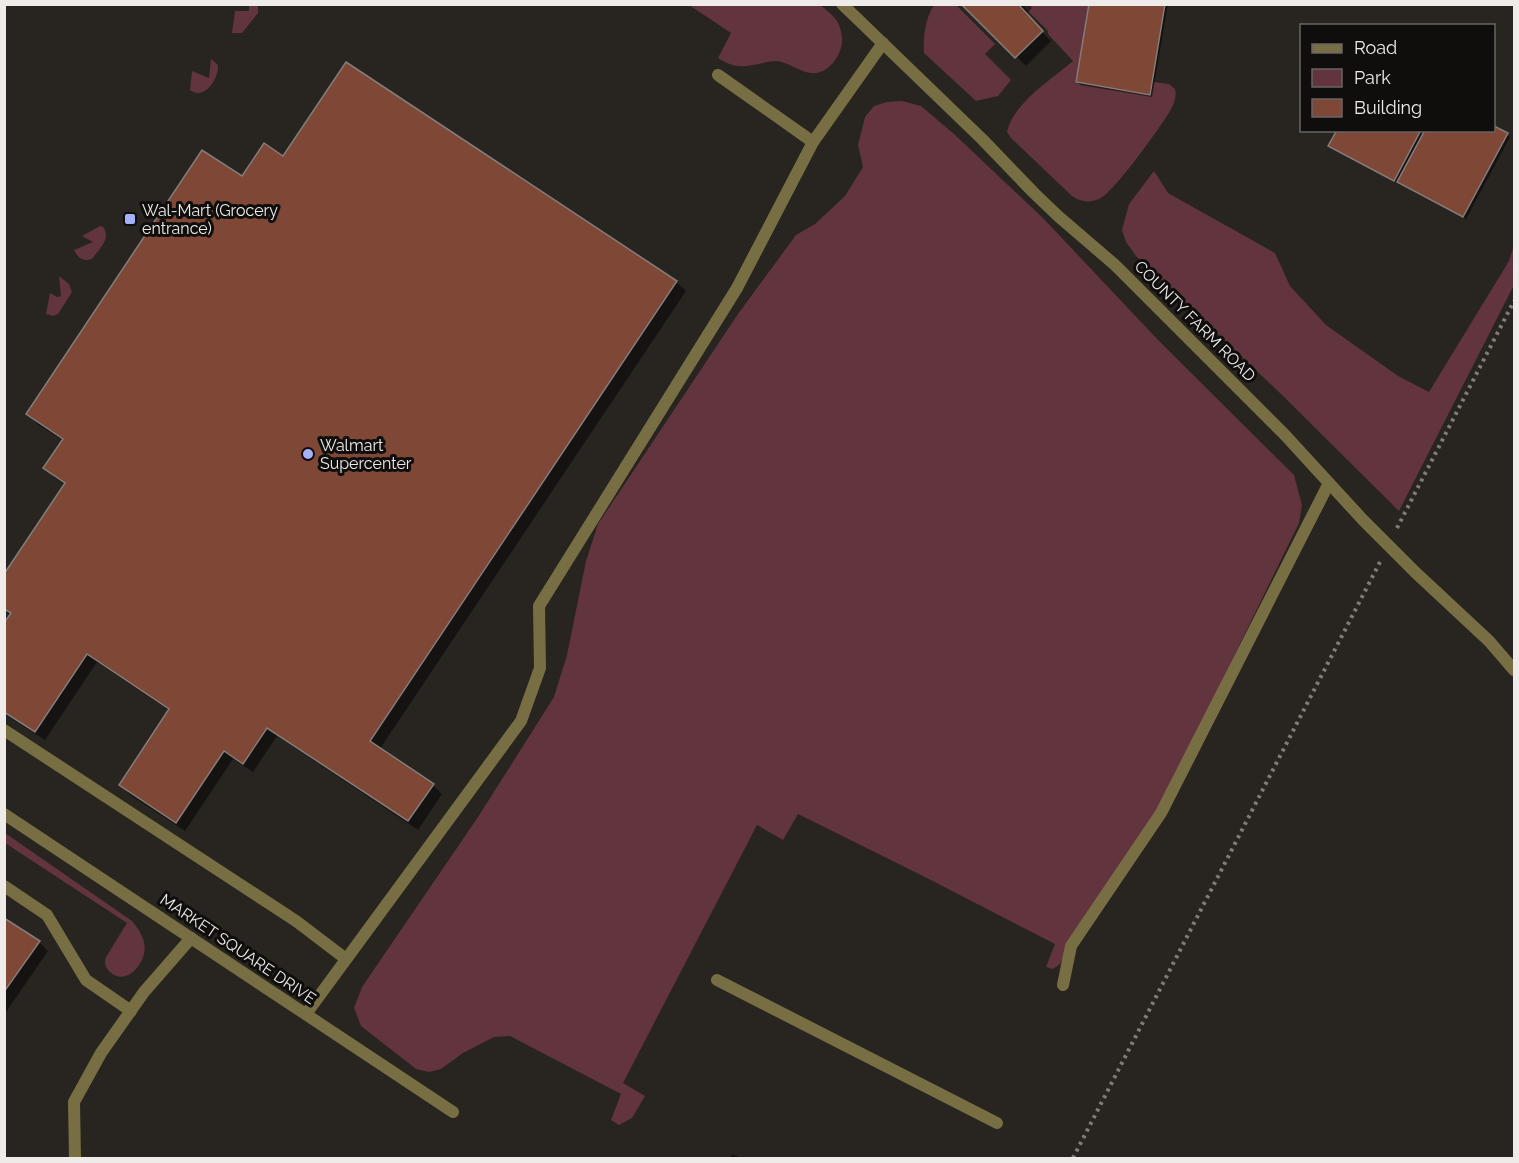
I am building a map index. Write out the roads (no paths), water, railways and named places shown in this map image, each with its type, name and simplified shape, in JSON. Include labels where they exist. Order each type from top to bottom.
[{"type":"street","name":"COUNTY FARM ROAD","points":[[842,4],[982,139],[1041,200],[1115,265],[1285,435],[1408,565],[1489,640],[1515,670]]},
{"type":"street","points":[[306,1014],[521,721],[540,668],[539,606],[737,288],[813,142],[883,43]]},
{"type":"street","points":[[718,75],[813,142]]},
{"type":"street","points":[[1063,985],[1071,946],[1161,813],[1329,483]]},
{"type":"street","points":[[4,730],[296,921],[346,959]]},
{"type":"street","name":"MARKET SQUARE DRIVE","points":[[4,814],[453,1112]]},
{"type":"street","points":[[4,886],[46,915],[86,980],[131,1011]]},
{"type":"street","points":[[75,1158],[74,1102],[101,1053],[144,992],[191,938]]},
{"type":"street","points":[[717,980],[997,1123]]},
{"type":"place","name":"Wal-Mart (Grocery entrance)","points":[[130,219]]},
{"type":"place","name":"Walmart Supercenter","points":[[308,454]]}]
